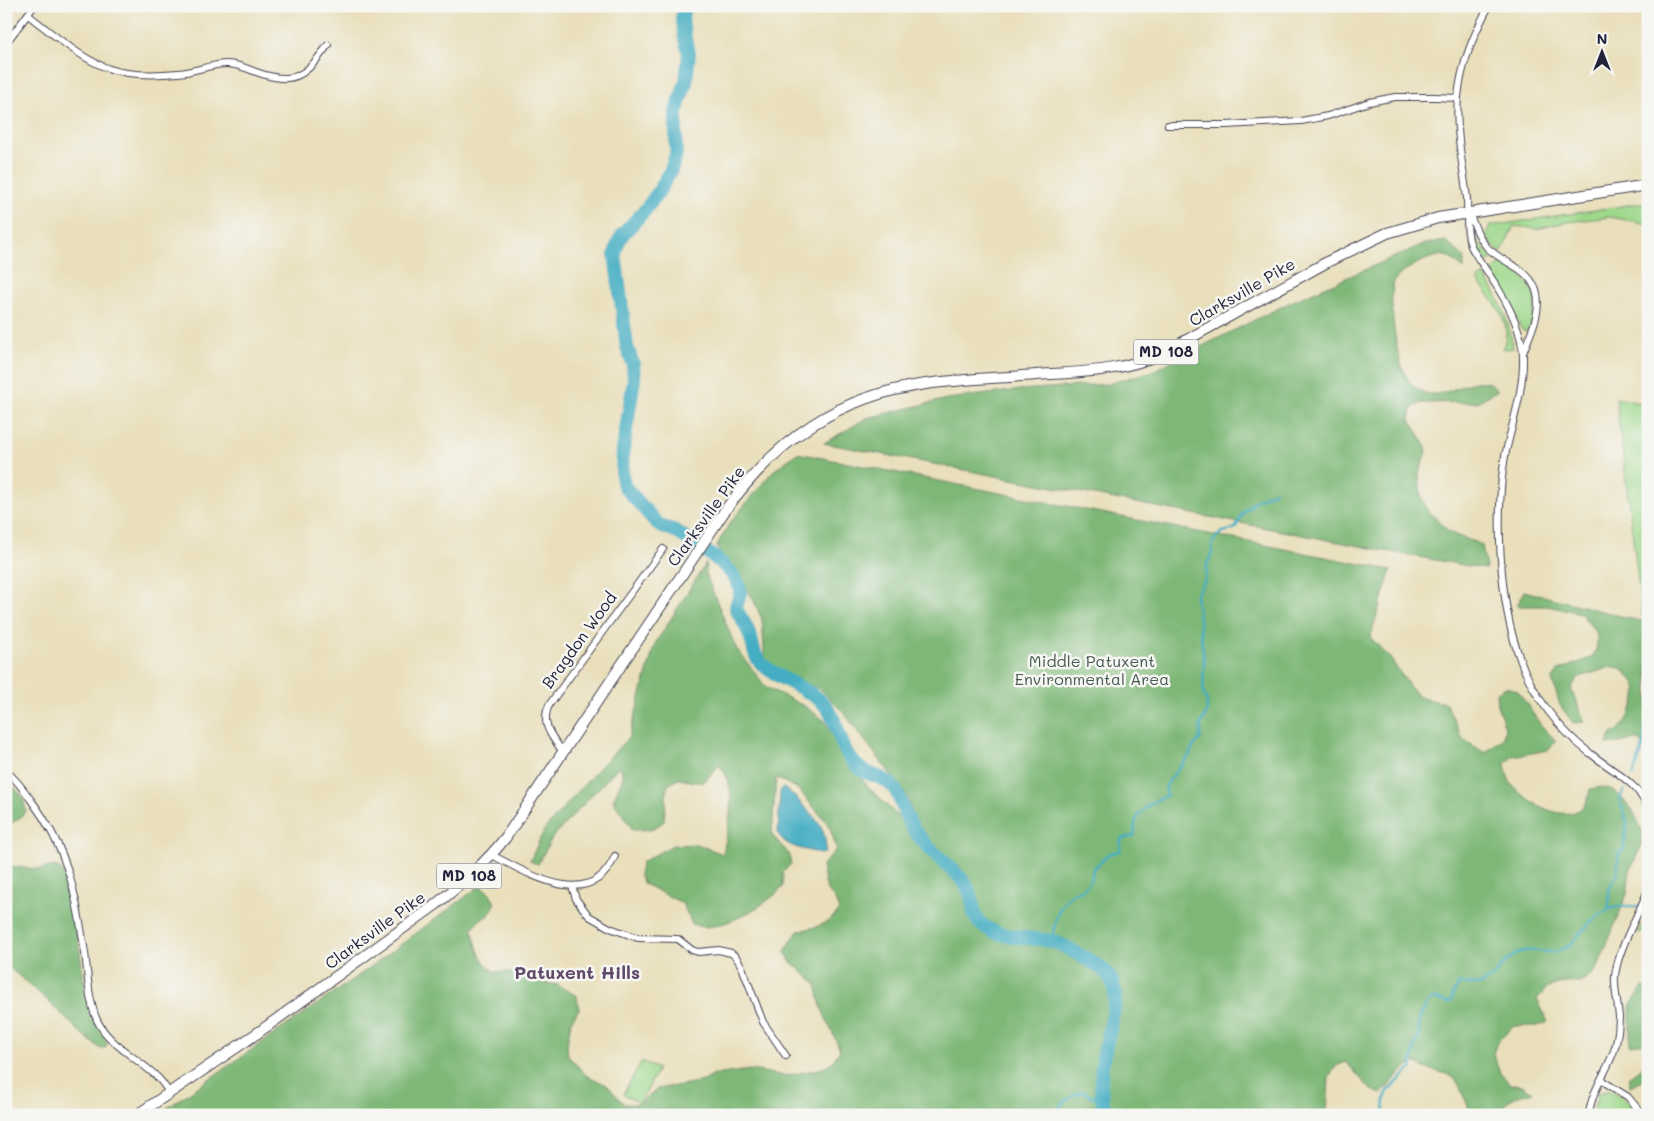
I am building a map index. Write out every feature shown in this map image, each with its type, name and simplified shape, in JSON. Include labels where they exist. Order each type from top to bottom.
[{"type":"main road","name":"Clarksville Pike","points":[[137,1115],[260,1032],[434,906],[492,854],[506,837],[709,534],[745,484],[774,454],[819,420],[860,401],[894,390],[927,384],[1112,369],[1147,360],[1315,268],[1371,240],[1420,222],[1648,185]]},
{"type":"street","points":[[6,44],[34,6]]},
{"type":"street","points":[[1489,6],[1468,51],[1458,98],[1469,241],[1509,308],[1518,332],[1523,354],[1521,389],[1506,454],[1500,497],[1502,562],[1508,613],[1513,638],[1525,672],[1552,716],[1576,742],[1635,788],[1648,808]]},
{"type":"street","points":[[28,15],[92,62],[112,70],[134,74],[180,73],[225,64],[238,65],[273,78],[283,79],[297,76],[310,68],[328,45]]},
{"type":"street","points":[[1168,125],[1226,125],[1301,121],[1328,116],[1369,102],[1394,97],[1435,96],[1458,98]]},
{"type":"street","points":[[1468,213],[1484,244],[1499,258],[1527,276],[1536,291],[1538,299],[1537,316],[1523,354]]},
{"type":"street","name":"Bragdon Wood","points":[[563,752],[546,725],[549,705],[663,549]]},
{"type":"street","points":[[6,771],[27,794],[44,817],[64,856],[78,906],[91,997],[98,1021],[116,1042],[155,1074],[169,1093]]},
{"type":"street","points":[[492,854],[547,881],[564,886],[588,884],[602,876],[611,867],[615,856]]},
{"type":"street","points":[[572,886],[576,899],[589,916],[610,928],[638,938],[678,939],[692,950],[698,952],[719,950],[736,957],[763,1022],[786,1056]]},
{"type":"street","points":[[1589,1115],[1595,1090],[1615,1046],[1618,1033],[1616,968],[1648,891]]},
{"type":"street","points":[[1601,1080],[1628,1097],[1643,1115]]},
{"type":"green space","points":[[1648,202],[1648,224],[1610,217],[1567,222],[1537,229],[1514,226],[1501,253],[1485,235],[1490,226]]},
{"type":"green space","points":[[1469,229],[1473,229],[1478,242],[1491,256],[1491,261],[1484,261],[1476,248]]},
{"type":"green space","points":[[1446,241],[1464,257],[1464,269],[1450,258],[1440,256],[1418,263],[1398,276],[1393,287],[1393,324],[1400,361],[1406,377],[1416,388],[1425,393],[1435,394],[1481,381],[1490,384],[1498,390],[1478,402],[1422,403],[1412,408],[1410,420],[1423,440],[1427,451],[1419,473],[1421,496],[1426,508],[1449,532],[1482,545],[1486,569],[824,443],[867,418],[947,399],[1019,390],[1108,384],[1152,371],[1293,301],[1424,244]]},
{"type":"green space","points":[[1504,264],[1524,279],[1532,290],[1535,305],[1534,314],[1526,332],[1521,329],[1509,299],[1493,274],[1493,270]]},
{"type":"green space","points":[[1484,275],[1503,310],[1513,348],[1503,348],[1506,338],[1504,320],[1495,303],[1477,280]]},
{"type":"green space","points":[[1648,397],[1648,630],[1644,630],[1616,398],[1646,404]]},
{"type":"green space","name":"Middle Patuxent Environmental Area","points":[[797,453],[1391,570],[1370,637],[1389,657],[1413,691],[1422,698],[1446,703],[1463,739],[1485,753],[1503,738],[1505,727],[1497,705],[1496,693],[1506,687],[1518,691],[1540,724],[1556,741],[1549,750],[1513,756],[1505,763],[1508,776],[1515,788],[1523,796],[1545,809],[1569,813],[1578,810],[1586,802],[1590,789],[1602,787],[1614,790],[1632,809],[1642,830],[1642,844],[1630,871],[1627,894],[1598,967],[1591,976],[1579,982],[1557,984],[1546,989],[1537,999],[1548,1022],[1537,1026],[1514,1026],[1497,1042],[1493,1054],[1501,1075],[1511,1084],[1522,1085],[1533,1092],[1508,1101],[1500,1115],[1472,1115],[1457,1081],[1447,1074],[1424,1068],[1414,1062],[1405,1068],[1381,1094],[1370,1089],[1346,1062],[1336,1066],[1329,1077],[1327,1115],[157,1115],[361,974],[480,886],[490,893],[495,904],[489,915],[479,920],[472,930],[479,953],[486,965],[495,972],[508,972],[531,980],[557,985],[577,996],[579,1009],[571,1021],[567,1045],[568,1056],[586,1075],[607,1085],[624,1104],[639,1104],[657,1089],[704,1081],[714,1075],[750,1070],[786,1076],[823,1068],[833,1061],[840,1050],[821,1007],[816,984],[790,961],[785,951],[798,931],[826,923],[839,910],[835,899],[827,891],[822,866],[837,849],[829,825],[797,788],[776,778],[772,835],[789,854],[791,864],[783,872],[783,887],[767,901],[746,914],[723,924],[703,927],[692,924],[682,903],[644,884],[639,874],[642,862],[673,845],[696,844],[723,854],[731,807],[731,796],[725,774],[719,765],[703,783],[678,779],[667,786],[664,821],[650,829],[633,830],[613,801],[623,777],[620,765],[552,838],[538,864],[530,861],[544,830],[629,737],[655,644],[706,563],[706,575],[736,648],[766,687],[806,707],[825,721],[847,760],[870,789],[899,817],[912,825],[910,804],[905,793],[844,713],[820,689],[786,676],[765,665],[762,619],[752,597],[721,559],[717,545],[729,524],[772,472]]},
{"type":"green space","points":[[1524,591],[1648,623],[1648,750],[1639,740],[1607,744],[1612,734],[1621,727],[1633,708],[1637,692],[1635,684],[1621,668],[1611,667],[1577,678],[1571,689],[1585,722],[1573,723],[1560,705],[1552,680],[1559,670],[1593,657],[1597,646],[1597,634],[1581,613],[1547,606],[1517,606]]},
{"type":"green space","points":[[6,778],[23,797],[26,811],[21,817],[6,827]]},
{"type":"green space","points":[[6,866],[40,869],[55,866],[64,872],[73,903],[88,1010],[107,1043],[106,1047],[101,1049],[82,1034],[45,998],[6,965]]},
{"type":"green space","points":[[1648,911],[1648,932],[1638,933]]},
{"type":"green space","points":[[1643,987],[1648,988],[1648,1043],[1630,1045],[1630,1006]]},
{"type":"green space","points":[[642,1061],[658,1069],[640,1103],[623,1094]]},
{"type":"green space","points":[[1648,1063],[1648,1078],[1630,1087],[1628,1077]]},
{"type":"green space","points":[[1611,1090],[1627,1100],[1638,1115],[1592,1115],[1598,1093]]},
{"type":"water","points":[[783,788],[797,799],[820,825],[825,838],[825,853],[821,854],[790,845],[781,837],[778,832],[780,793]]},
{"type":"waterway","points":[[684,6],[682,19],[689,53],[686,82],[676,112],[676,154],[671,170],[659,191],[646,209],[623,234],[615,254],[627,347],[633,364],[634,380],[623,449],[622,475],[624,486],[662,527],[674,530],[713,556],[731,573],[737,581],[740,590],[736,609],[747,629],[758,660],[768,669],[824,704],[832,716],[851,760],[862,770],[883,779],[893,787],[907,818],[917,834],[964,883],[970,893],[978,922],[997,933],[1014,937],[1041,939],[1059,944],[1098,966],[1110,977],[1115,998],[1103,1059],[1101,1080],[1106,1115]]},
{"type":"waterway","points":[[1052,941],[1055,922],[1063,903],[1072,894],[1088,885],[1093,869],[1110,853],[1120,851],[1121,839],[1134,836],[1137,818],[1152,803],[1166,796],[1165,788],[1170,779],[1200,739],[1201,723],[1207,713],[1207,702],[1203,692],[1204,660],[1196,595],[1205,580],[1207,564],[1212,553],[1212,544],[1216,537],[1223,532],[1234,529],[1242,514],[1255,501],[1275,491]]},
{"type":"waterway","points":[[1633,776],[1644,744],[1645,730],[1648,725]]},
{"type":"waterway","points":[[1609,908],[1609,889],[1617,875],[1619,853],[1623,850],[1624,846],[1627,821],[1620,798],[1624,790]]},
{"type":"waterway","points":[[1384,1115],[1385,1098],[1388,1091],[1412,1068],[1414,1048],[1419,1036],[1419,1021],[1430,1000],[1436,999],[1448,1003],[1451,1001],[1459,984],[1482,984],[1491,978],[1509,959],[1521,952],[1529,950],[1554,952],[1564,949],[1595,918],[1611,909],[1622,906],[1648,908]]},
{"type":"waterway","points":[[1057,1115],[1061,1104],[1078,1093],[1083,1092],[1094,1097],[1102,1096]]},
{"type":"district","name":"Patuxent Hills","points":[[577,973]]}]
